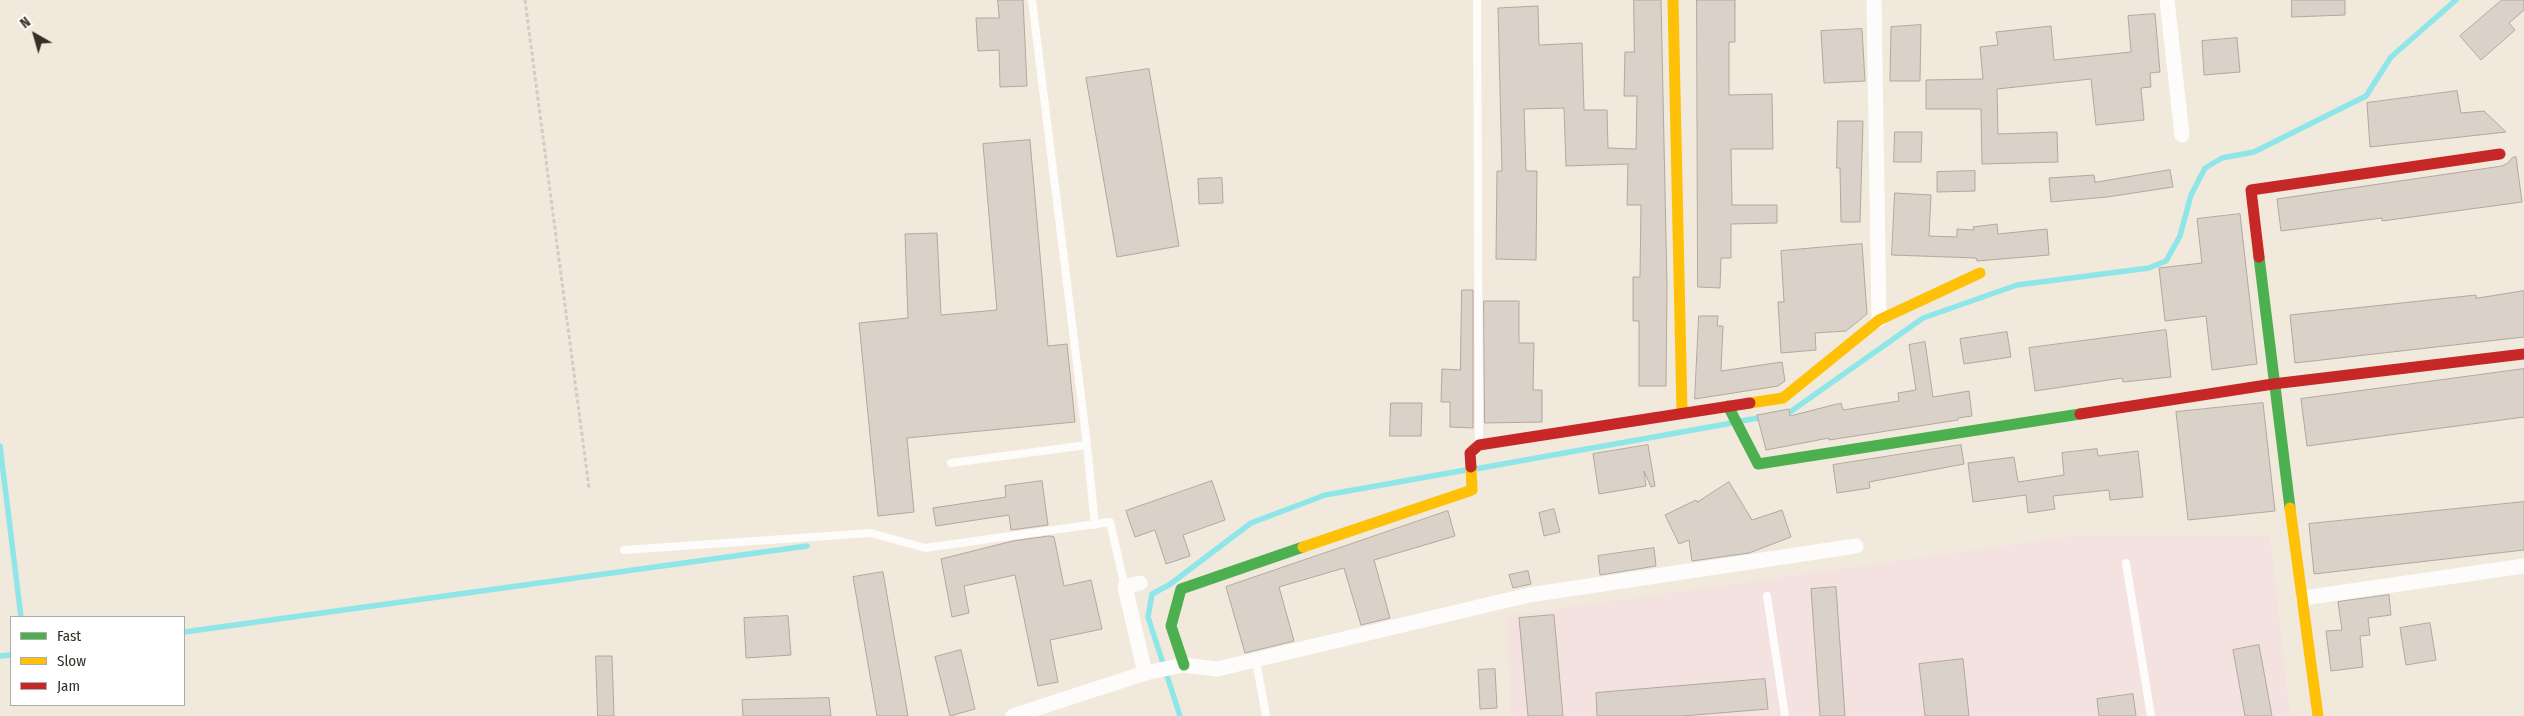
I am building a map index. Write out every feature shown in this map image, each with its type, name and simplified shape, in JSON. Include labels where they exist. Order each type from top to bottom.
[{"type":"street","points":[[1672,0],[1682,412]]},
{"type":"street","points":[[1874,0],[1879,320]]},
{"type":"street","points":[[2167,0],[2182,135]]},
{"type":"street","points":[[2318,716],[2273,384],[2251,190],[2500,154]]},
{"type":"street","points":[[1184,665],[1171,626],[1181,588],[1472,490],[1470,453],[1479,445],[1682,412],[1730,411],[1783,398],[1879,320],[1980,273]]},
{"type":"street","points":[[1730,411],[1758,464],[2273,384],[2524,354]]},
{"type":"street","points":[[1013,716],[1145,673],[1184,665],[1217,670],[1529,596],[1856,546]]},
{"type":"street","points":[[2303,598],[2524,566]]},
{"type":"street","points":[[1140,582],[1125,587],[1145,673]]},
{"type":"lane","points":[[1032,0],[1095,525]]},
{"type":"lane","points":[[1477,0],[1479,445]]},
{"type":"lane","points":[[951,463],[1087,446]]},
{"type":"lane","points":[[624,550],[871,533],[925,548],[1110,522],[1125,587]]},
{"type":"lane","points":[[2126,563],[2151,716]]},
{"type":"lane","points":[[1767,596],[1785,716]]},
{"type":"lane","points":[[1256,660],[1266,716]]},
{"type":"path","points":[[525,0],[589,488]]},
{"type":"shaded area","points":[[2081,535],[2270,536],[2290,716],[1511,716],[1507,616]]},
{"type":"building","points":[[998,0],[1023,0],[1027,86],[1000,87],[999,50],[978,51],[976,18],[999,18]]},
{"type":"building","points":[[1634,0],[1661,0],[1667,286],[1666,386],[1639,386],[1639,321],[1633,321],[1633,277],[1640,277],[1641,205],[1627,205],[1628,164],[1566,166],[1564,108],[1524,109],[1526,171],[1537,171],[1536,260],[1496,259],[1497,171],[1502,171],[1498,8],[1538,6],[1539,45],[1582,43],[1584,110],[1607,110],[1608,148],[1636,149],[1637,96],[1624,96],[1625,52],[1634,52]]},
{"type":"building","points":[[1697,0],[1735,0],[1735,42],[1729,42],[1729,95],[1772,94],[1773,149],[1731,149],[1732,205],[1777,205],[1777,223],[1731,224],[1731,258],[1721,258],[1720,288],[1698,287]]},
{"type":"building","points":[[2292,0],[2345,0],[2345,15],[2292,17]]},
{"type":"building","points":[[2502,0],[2524,0],[2524,10],[2509,23],[2515,30],[2481,60],[2460,36]]},
{"type":"building","points":[[2155,14],[2160,72],[2150,73],[2151,87],[2141,88],[2144,120],[2096,125],[2091,79],[1997,89],[1998,134],[2057,132],[2058,162],[1982,164],[1981,109],[1926,109],[1926,80],[1983,79],[1980,47],[1998,45],[1996,32],[2051,26],[2054,60],[2131,52],[2128,16]]},
{"type":"building","points":[[1921,25],[1920,81],[1890,81],[1891,27]]},
{"type":"building","points":[[1862,29],[1865,81],[1824,83],[1821,31]]},
{"type":"building","points":[[2237,38],[2240,72],[2204,75],[2202,41]]},
{"type":"building","points":[[1149,69],[1179,246],[1117,257],[1086,78]]},
{"type":"building","points":[[2457,91],[2461,113],[2484,111],[2506,132],[2370,147],[2367,103]]},
{"type":"building","points":[[1838,121],[1863,121],[1860,222],[1841,222],[1840,168],[1837,168]]},
{"type":"building","points":[[1895,132],[1922,132],[1921,162],[1894,162]]},
{"type":"building","points":[[1030,140],[1048,346],[1067,344],[1075,422],[907,438],[914,512],[878,516],[859,323],[908,318],[905,234],[937,233],[941,315],[997,310],[983,144]]},
{"type":"building","points":[[2516,157],[2522,202],[2382,221],[2382,218],[2281,231],[2277,199],[2502,166]]},
{"type":"building","points":[[2170,170],[2173,187],[2107,197],[2051,202],[2049,178],[2094,175],[2095,182]]},
{"type":"building","points":[[1975,171],[1975,191],[1937,192],[1937,172]]},
{"type":"building","points":[[1222,178],[1223,203],[1199,204],[1198,179]]},
{"type":"building","points":[[1895,193],[1931,195],[1929,236],[1957,237],[1957,229],[1974,230],[1973,227],[1997,224],[1998,234],[2047,229],[2049,255],[1977,261],[1976,258],[1892,255]]},
{"type":"building","points":[[2240,214],[2257,364],[2212,370],[2206,316],[2165,321],[2159,268],[2202,263],[2197,219]]},
{"type":"building","points":[[1862,244],[1867,314],[1846,331],[1815,333],[1816,350],[1781,353],[1778,302],[1784,302],[1781,251]]},
{"type":"building","points":[[1462,290],[1473,290],[1473,428],[1450,427],[1450,402],[1441,402],[1442,369],[1460,370]]},
{"type":"building","points":[[2524,291],[2524,337],[2295,363],[2290,315],[2476,295],[2476,298]]},
{"type":"building","points":[[1484,301],[1519,301],[1519,343],[1534,343],[1533,390],[1542,390],[1542,422],[1485,423]]},
{"type":"building","points":[[1699,316],[1718,316],[1717,326],[1723,326],[1721,371],[1782,362],[1785,381],[1778,386],[1695,399]]},
{"type":"building","points":[[2166,330],[2171,377],[2123,382],[2122,378],[2035,391],[2029,348]]},
{"type":"building","points":[[2007,332],[2011,357],[1964,364],[1960,339]]},
{"type":"building","points":[[1925,342],[1933,397],[1969,391],[1972,416],[1958,418],[1958,420],[1829,440],[1829,438],[1766,450],[1757,415],[1789,409],[1790,416],[1841,403],[1843,410],[1899,401],[1898,393],[1916,390],[1909,345]]},
{"type":"building","points":[[2524,369],[2524,417],[2307,446],[2301,399]]},
{"type":"building","points":[[1391,403],[1422,403],[1421,436],[1390,436]]},
{"type":"building","points":[[2263,403],[2275,511],[2188,520],[2176,412]]},
{"type":"building","points":[[1648,445],[1655,486],[1651,487],[1644,471],[1646,486],[1599,494],[1593,454]]},
{"type":"building","points":[[1961,445],[1964,464],[1869,482],[1870,488],[1837,493],[1833,465]]},
{"type":"building","points":[[2097,449],[2098,456],[2138,451],[2143,497],[2110,500],[2109,490],[2053,496],[2055,509],[2028,513],[2026,495],[1973,502],[1968,463],[2014,457],[2018,482],[2064,475],[2062,453]]},
{"type":"building","points":[[1042,481],[1048,525],[1011,530],[1009,515],[936,526],[933,508],[1006,497],[1005,486]]},
{"type":"building","points":[[1212,481],[1225,520],[1183,535],[1190,556],[1166,564],[1155,530],[1135,537],[1126,511]]},
{"type":"building","points":[[1729,482],[1752,520],[1782,510],[1791,537],[1749,553],[1692,561],[1689,540],[1679,544],[1665,515],[1696,500],[1697,502]]},
{"type":"building","points":[[2524,502],[2524,550],[2314,574],[2309,524]]},
{"type":"building","points":[[1554,509],[1560,532],[1544,536],[1539,513]]},
{"type":"building","points":[[1448,511],[1455,536],[1374,560],[1390,618],[1361,625],[1344,568],[1279,587],[1294,641],[1245,653],[1226,587]]},
{"type":"building","points":[[1054,537],[1064,586],[1091,580],[1102,629],[1050,640],[1058,682],[1038,686],[1015,575],[964,586],[969,613],[952,617],[941,559],[1013,541]]},
{"type":"building","points":[[1654,548],[1656,566],[1600,575],[1598,556]]},
{"type":"building","points":[[1528,571],[1531,584],[1513,588],[1509,575]]},
{"type":"building","points":[[883,572],[908,716],[877,716],[853,577]]},
{"type":"building","points":[[1836,587],[1845,716],[1820,716],[1811,589]]},
{"type":"building","points":[[2389,595],[2391,615],[2368,618],[2370,635],[2360,636],[2363,667],[2331,671],[2326,631],[2342,630],[2338,602]]},
{"type":"building","points":[[1554,615],[1563,716],[1528,716],[1519,618]]},
{"type":"building","points":[[788,616],[791,655],[746,658],[744,618]]},
{"type":"building","points":[[2430,623],[2436,660],[2406,665],[2400,628]]},
{"type":"building","points":[[2259,645],[2272,716],[2245,716],[2233,650]]},
{"type":"building","points":[[961,650],[975,709],[950,716],[935,657]]},
{"type":"building","points":[[596,656],[612,656],[614,716],[598,716]]},
{"type":"building","points":[[1963,659],[1969,716],[1925,716],[1919,664]]},
{"type":"building","points":[[1495,669],[1497,708],[1480,709],[1478,670]]},
{"type":"building","points":[[1765,679],[1768,709],[1682,716],[1597,716],[1596,693]]},
{"type":"building","points":[[2133,694],[2136,716],[2099,716],[2097,699]]},
{"type":"building","points":[[829,698],[831,716],[743,716],[742,700]]},
{"type":"waterway","points":[[1783,413],[1790,412],[1923,318],[2017,285],[2149,268],[2166,261],[2180,236],[2191,195],[2205,168],[2222,158],[2254,152],[2366,96],[2391,57],[2456,0]]},
{"type":"waterway","points":[[1741,421],[1764,417]]},
{"type":"waterway","points":[[1475,469],[1732,423]]},
{"type":"waterway","points":[[0,446],[21,616]]},
{"type":"waterway","points":[[1180,716],[1148,617],[1152,594],[1169,585],[1251,523],[1325,495],[1466,470]]},
{"type":"waterway","points":[[185,632],[807,546]]},
{"type":"waterway","points":[[0,656],[10,655]]},
{"type":"traffic: fast","points":[[2259,257],[2290,508]]},
{"type":"traffic: fast","points":[[1728,406],[1758,464],[2080,414]]},
{"type":"traffic: fast","points":[[1184,665],[1171,626],[1181,589],[1303,547]]},
{"type":"traffic: slow","points":[[1673,0],[1682,412]]},
{"type":"traffic: slow","points":[[1750,403],[1783,398],[1879,320],[1980,273]]},
{"type":"traffic: slow","points":[[1303,547],[1472,490],[1471,467]]},
{"type":"traffic: slow","points":[[2290,508],[2318,716]]},
{"type":"traffic: jam","points":[[2259,257],[2251,190],[2500,154]]},
{"type":"traffic: jam","points":[[2080,414],[2273,384],[2524,354]]},
{"type":"traffic: jam","points":[[1471,467],[1470,453],[1479,445],[1750,403]]}]
